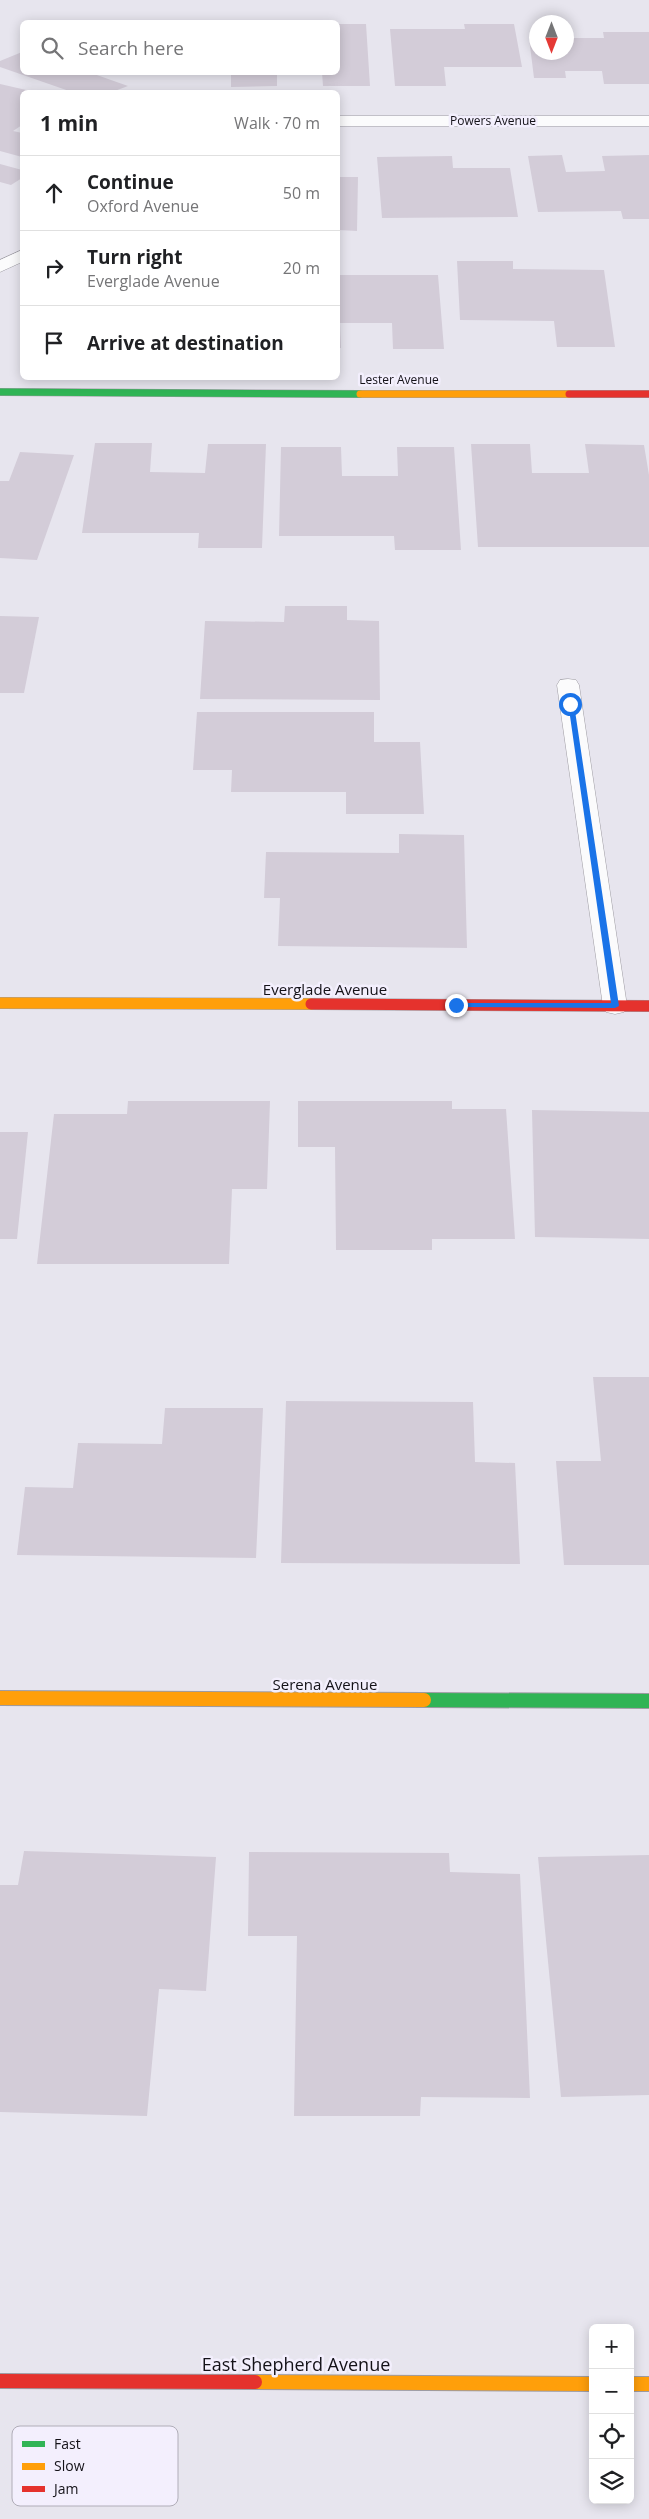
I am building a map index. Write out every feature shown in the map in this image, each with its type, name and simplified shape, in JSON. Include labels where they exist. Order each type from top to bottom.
[{"type":"street","name":"Powers Avenue","points":[[340,121],[649,121]]},
{"type":"street","points":[[0,267],[20,256]]},
{"type":"street","name":"Lester Avenue","points":[[0,392],[60,394],[649,394]]},
{"type":"street","points":[[568,685],[615,1006]]},
{"type":"street","name":"Everglade Avenue","points":[[0,1004],[649,1006]]},
{"type":"street","name":"Serena Avenue","points":[[0,1698],[649,1701]]},
{"type":"street","name":"East Shepherd Avenue","points":[[0,2381],[589,2384]]},
{"type":"street","points":[[634,2384],[649,2384]]},
{"type":"building","points":[[340,24],[366,24],[370,86],[323,86],[322,75],[340,75]]},
{"type":"building","points":[[464,24],[514,24],[522,67],[444,67],[446,86],[395,86],[390,29],[465,29]]},
{"type":"building","points":[[603,32],[649,32],[649,84],[604,84],[602,71],[565,71],[566,78],[534,78],[532,60],[574,60],[574,38],[604,38]]},
{"type":"building","points":[[20,53],[20,74],[0,67],[0,61]]},
{"type":"building","points":[[23,75],[97,75],[128,86],[117,90],[66,90]]},
{"type":"building","points":[[231,75],[277,75],[277,86],[231,87]]},
{"type":"building","points":[[0,84],[26,90],[20,90],[20,126],[13,131],[20,133],[20,156],[0,151]]},
{"type":"building","points":[[562,155],[566,172],[605,171],[602,156],[649,155],[649,219],[623,219],[621,211],[538,212],[528,156]]},
{"type":"building","points":[[452,156],[453,168],[510,168],[518,217],[382,218],[377,157]]},
{"type":"building","points":[[0,164],[20,169],[20,179],[11,185],[0,182]]},
{"type":"building","points":[[340,177],[358,177],[357,231],[340,230]]},
{"type":"building","points":[[457,261],[513,261],[513,269],[604,270],[615,347],[557,347],[554,321],[460,320]]},
{"type":"building","points":[[340,275],[438,275],[444,349],[393,349],[392,323],[340,323]]},
{"type":"building","points":[[95,443],[152,443],[150,472],[205,473],[208,444],[266,444],[262,548],[198,548],[199,533],[82,533]]},
{"type":"building","points":[[471,444],[530,444],[532,473],[589,473],[585,444],[644,445],[649,475],[649,547],[478,547]]},
{"type":"building","points":[[281,447],[341,447],[342,476],[398,476],[397,447],[454,447],[461,550],[395,550],[394,536],[279,536]]},
{"type":"building","points":[[20,452],[74,455],[37,560],[0,558],[0,481],[9,481]]},
{"type":"building","points":[[285,606],[347,606],[347,620],[379,621],[380,700],[200,699],[205,621],[284,622]]},
{"type":"building","points":[[0,616],[39,617],[24,693],[0,693]]},
{"type":"building","points":[[197,712],[374,712],[374,742],[420,742],[424,814],[346,814],[346,792],[231,792],[232,770],[193,770]]},
{"type":"building","points":[[399,834],[464,835],[467,948],[278,946],[280,898],[264,898],[266,852],[399,853]]},
{"type":"building","points":[[128,1101],[270,1101],[267,1189],[232,1189],[229,1264],[37,1264],[54,1114],[127,1114]]},
{"type":"building","points":[[298,1101],[452,1101],[452,1109],[506,1109],[515,1239],[432,1239],[432,1250],[336,1250],[335,1147],[298,1147]]},
{"type":"building","points":[[532,1110],[649,1112],[649,1239],[535,1237]]},
{"type":"building","points":[[0,1132],[28,1132],[17,1239],[0,1239]]},
{"type":"building","points":[[593,1377],[649,1377],[649,1565],[564,1565],[556,1461],[601,1461]]},
{"type":"building","points":[[286,1401],[473,1402],[475,1462],[515,1463],[520,1564],[281,1563]]},
{"type":"building","points":[[165,1408],[263,1408],[256,1558],[17,1555],[25,1487],[73,1488],[78,1443],[162,1444]]},
{"type":"building","points":[[24,1851],[216,1857],[206,1991],[159,1989],[147,2116],[0,2112],[0,1885],[18,1885]]},
{"type":"building","points":[[249,1852],[449,1853],[450,1872],[520,1874],[530,2098],[421,2097],[420,2116],[294,2116],[297,1936],[248,1936]]},
{"type":"building","points":[[649,1855],[649,2095],[561,2097],[538,1857]]},
{"type":"traffic: fast","points":[[0,392],[360,394]]},
{"type":"traffic: fast","points":[[424,1700],[649,1701]]},
{"type":"traffic: slow","points":[[360,394],[569,394]]},
{"type":"traffic: slow","points":[[0,1003],[311,1004]]},
{"type":"traffic: slow","points":[[0,1698],[424,1700]]},
{"type":"traffic: slow","points":[[255,2382],[589,2384]]},
{"type":"traffic: slow","points":[[634,2384],[649,2384]]},
{"type":"traffic: jam","points":[[569,394],[649,394]]},
{"type":"traffic: jam","points":[[311,1004],[649,1006]]},
{"type":"traffic: jam","points":[[0,2381],[255,2382]]},
{"type":"route","points":[[456,1005],[615,1006],[570,704]]}]
